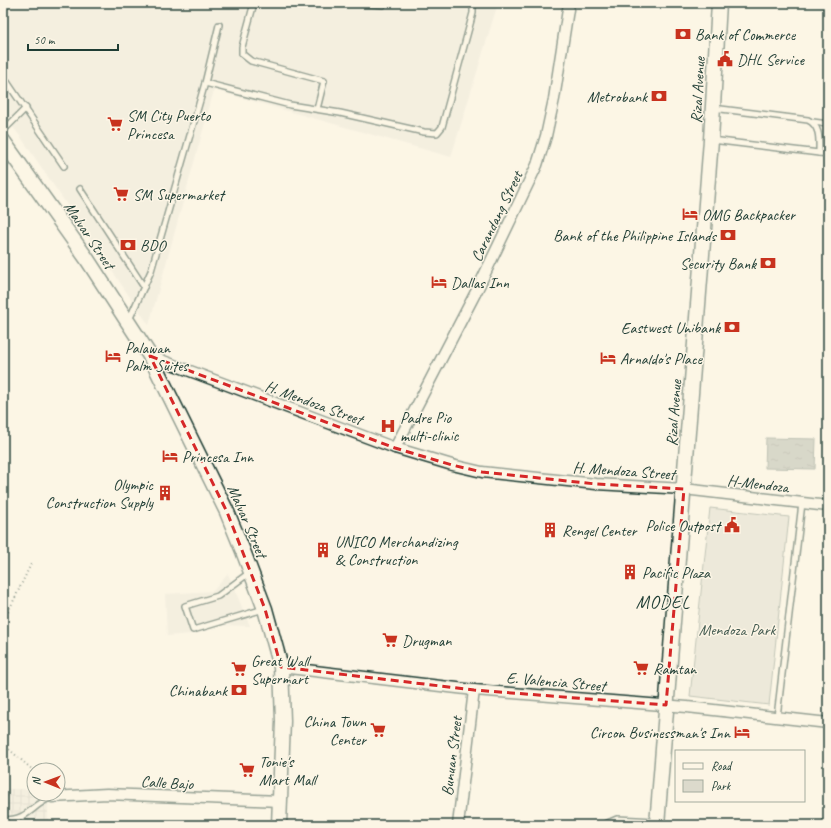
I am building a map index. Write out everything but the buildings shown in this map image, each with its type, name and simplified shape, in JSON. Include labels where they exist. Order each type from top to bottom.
[{"type":"main road","name":"Rizal Avenue","points":[[658,823],[711,140],[719,3]]},
{"type":"main road","name":"Malvar Street","points":[[3,141],[62,223],[150,356],[227,512],[265,609],[282,667],[283,721],[279,825]]},
{"type":"street","name":"Carandang Street","points":[[395,448],[478,288],[537,166],[546,136],[554,99],[569,3]]},
{"type":"street","name":"H. Mendoza Street","points":[[150,356],[395,448],[445,463],[482,472],[596,484],[684,489]]},
{"type":"street","name":"H-Mendoza","points":[[684,489],[828,506]]},
{"type":"street","name":"E. Valencia Street","points":[[282,667],[474,690],[666,705],[777,716],[828,723]]},
{"type":"street","name":"Bunuan Street","points":[[458,825],[474,690]]},
{"type":"street","name":"Calle Bajo","points":[[66,795],[107,794],[280,802]]},
{"type":"lane","points":[[254,3],[242,47],[242,54],[251,60],[324,81],[317,109]]},
{"type":"lane","points":[[360,3],[383,6],[383,3]]},
{"type":"lane","points":[[205,83],[290,105],[317,109],[424,132],[437,133],[442,127],[473,13],[473,3]]},
{"type":"lane","points":[[128,323],[151,271],[205,83],[219,25]]},
{"type":"lane","points":[[3,76],[64,166]]},
{"type":"lane","points":[[3,131],[26,108]]},
{"type":"lane","points":[[713,108],[828,124]]},
{"type":"lane","points":[[813,122],[819,134],[819,153]]},
{"type":"lane","points":[[711,140],[828,154]]},
{"type":"lane","points":[[80,189],[144,287]]},
{"type":"lane","points":[[777,716],[802,503]]},
{"type":"lane","points":[[251,572],[218,596],[185,606],[193,630],[265,609]]},
{"type":"lane","points":[[3,820],[18,819],[28,814],[42,802]]},
{"type":"lane","points":[[603,825],[617,819],[658,823]]},
{"type":"path","points":[[3,623],[30,564]]},
{"type":"path","points":[[3,744],[26,764]]},
{"type":"highlighted area","points":[[150,356],[395,448],[452,465],[482,472],[596,484],[684,489],[666,705],[474,690],[281,667],[265,609],[227,512]]},
{"type":"shaded area","points":[[3,3],[498,3],[451,157],[214,90],[149,325],[20,136],[3,115]]},
{"type":"shaded area","points":[[228,574],[250,626],[219,625],[191,634],[167,636],[165,594],[213,591]]},
{"type":"shaded area","points":[[3,789],[26,789],[26,802],[48,802],[48,825],[3,825]]},
{"type":"green space","name":"Mendoza Park","points":[[710,508],[789,517],[769,705],[690,696]]},
{"type":"water","points":[[766,438],[816,439],[815,469],[765,468]]},
{"type":"place","name":"Bank of Commerce","points":[[683,34]]},
{"type":"place","name":"DHL Service","points":[[725,59]]},
{"type":"place","name":"Metrobank","points":[[659,96]]},
{"type":"place","name":"SM City Puerto Princesa","points":[[115,124]]},
{"type":"place","name":"SM Supermarket","points":[[121,194]]},
{"type":"place","name":"OMG Backpacker","points":[[690,214]]},
{"type":"place","name":"Bank of the Philippine Islands","points":[[728,235]]},
{"type":"place","name":"BDO","points":[[128,245]]},
{"type":"place","name":"Security Bank","points":[[768,263]]},
{"type":"place","name":"Dallas Inn","points":[[439,282]]},
{"type":"place","name":"Eastwest Unibank","points":[[732,327]]},
{"type":"place","name":"Palawan Palm Suites","points":[[113,356]]},
{"type":"place","name":"Arnaldo's Place","points":[[608,358]]},
{"type":"place","name":"Padre Pio multi-clinic","points":[[388,426]]},
{"type":"place","name":"Princesa Inn","points":[[170,456]]},
{"type":"place","name":"Olympic Construction Supply","points":[[165,493]]},
{"type":"place","name":"Police Outpost","points":[[732,525]]},
{"type":"place","name":"Rengel Center","points":[[550,530]]},
{"type":"place","name":"UNICO Merchandizing & Construction","points":[[323,550]]},
{"type":"place","name":"Pacific Plaza","points":[[630,572]]},
{"type":"place","name":"Drugman","points":[[390,640]]},
{"type":"place","name":"Ramtan","points":[[641,668]]},
{"type":"place","name":"Great Wall Supermart","points":[[239,669]]},
{"type":"place","name":"Chinabank","points":[[239,690]]},
{"type":"place","name":"China Town Center","points":[[378,730]]},
{"type":"place","name":"Circon Businessman's Inn","points":[[742,732]]},
{"type":"place","name":"Tonie's Mart Mall","points":[[247,770]]},
{"type":"district","name":"MODEL","points":[[663,602]]}]
